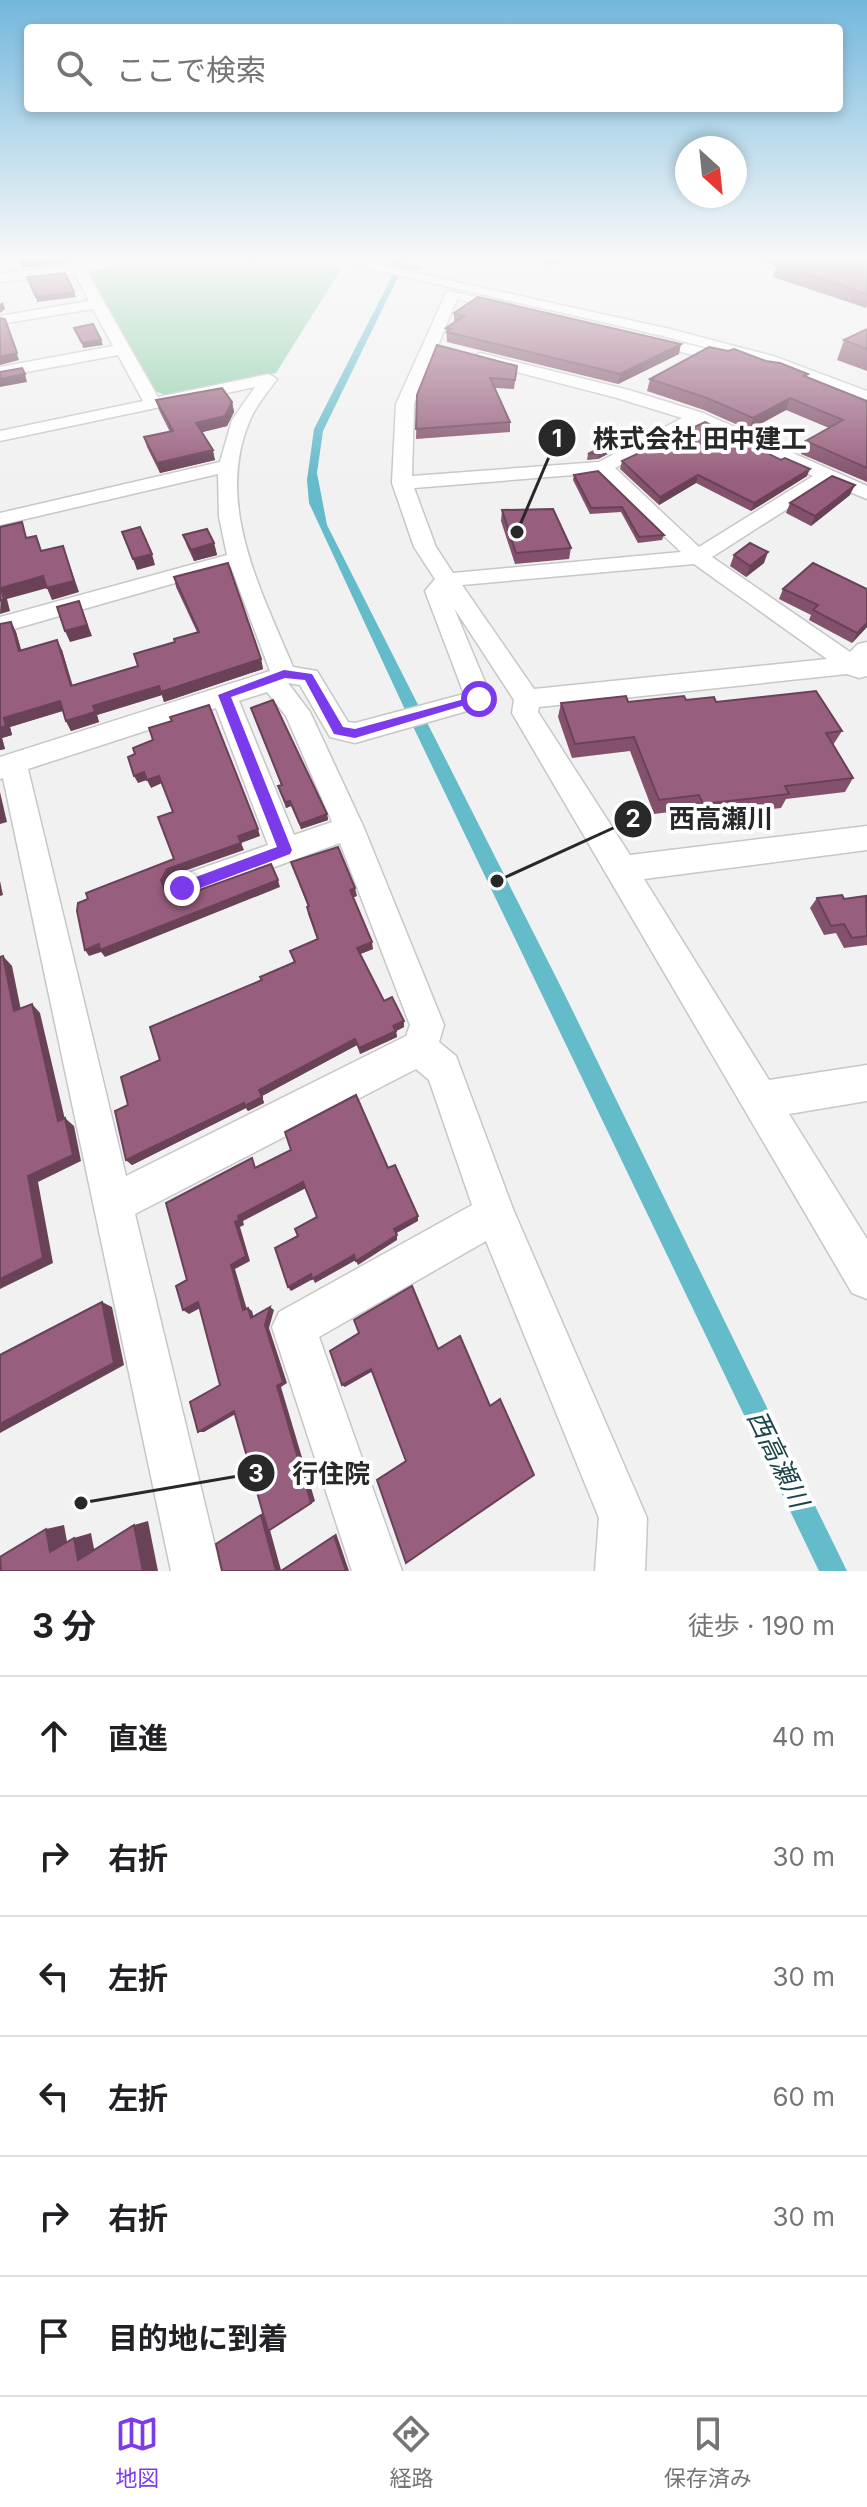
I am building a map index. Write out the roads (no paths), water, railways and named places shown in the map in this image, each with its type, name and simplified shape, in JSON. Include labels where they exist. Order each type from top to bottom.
[{"type":"street","points":[[113,332],[153,404]]},
{"type":"street","points":[[446,332],[444,348],[405,404],[402,483],[425,547],[527,699],[525,713],[867,1278]]},
{"type":"street","points":[[630,332],[767,359],[867,397]]},
{"type":"street","points":[[641,332],[708,349]]},
{"type":"street","points":[[444,348],[623,394],[697,417],[867,493]]},
{"type":"street","points":[[0,372],[123,349]]},
{"type":"street","points":[[676,366],[708,349]]},
{"type":"street","points":[[0,436],[269,379],[241,421],[228,466],[228,508],[239,558],[278,677],[349,828],[427,1025],[420,1048],[115,1203]]},
{"type":"street","points":[[623,394],[649,380]]},
{"type":"street","points":[[402,483],[603,467],[697,417]]},
{"type":"street","points":[[0,519],[228,466]]},
{"type":"street","points":[[603,467],[698,557],[862,664]]},
{"type":"street","points":[[196,1571],[115,1203],[7,765],[278,677],[308,677],[339,730],[355,733],[479,699],[436,591],[447,580],[698,557],[827,475]]},
{"type":"street","points":[[0,625],[239,558]]},
{"type":"street","points":[[527,699],[862,664]]},
{"type":"street","points":[[224,695],[285,850]]},
{"type":"street","points":[[182,888],[349,828]]},
{"type":"street","points":[[622,869],[867,838]]},
{"type":"street","points":[[420,1048],[443,1069],[495,1214],[623,1518],[620,1571]]},
{"type":"street","points":[[760,1100],[867,1083]]},
{"type":"street","points":[[377,1571],[294,1327],[495,1214]]},
{"type":"water","points":[[363,332],[371,332],[323,431],[317,473],[327,525],[562,989],[847,1571],[819,1571],[407,714],[309,503],[307,480],[314,429]]},
{"type":"place","name":"株式会社 田中建工","points":[[517,532]]},
{"type":"place","name":"西高瀬川","points":[[497,881]]},
{"type":"place","name":"行住院","points":[[81,1503]]}]
